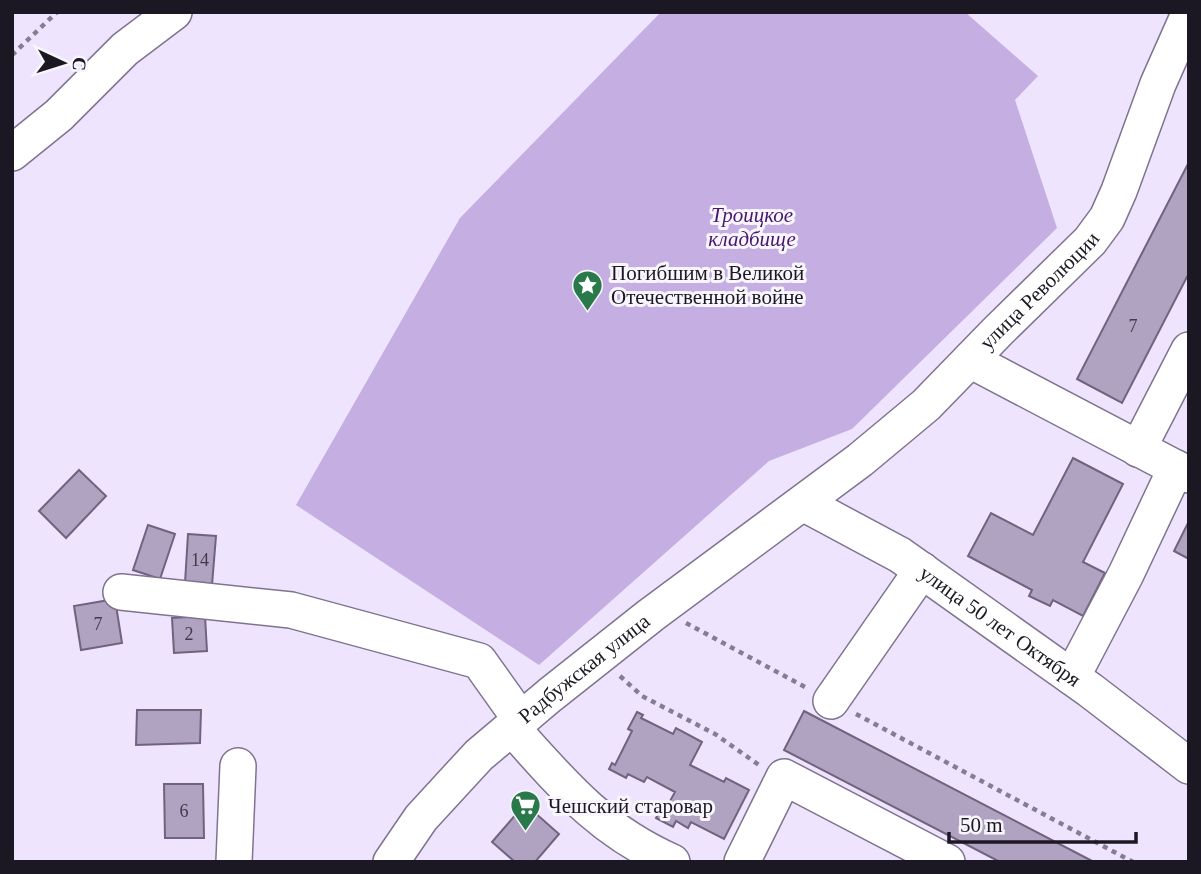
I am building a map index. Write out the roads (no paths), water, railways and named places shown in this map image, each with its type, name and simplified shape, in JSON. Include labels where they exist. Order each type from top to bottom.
[{"type":"street","points":[[12,153],[59,115],[125,49],[174,12]]},
{"type":"street","name":"улица Революции","points":[[803,503],[926,405],[1090,242],[1107,218],[1119,191],[1158,84],[1189,14]]},
{"type":"street","points":[[1139,449],[1189,350]]},
{"type":"street","points":[[970,360],[1182,472],[1072,677]]},
{"type":"street","name":"улица 50 лет Октября","points":[[803,503],[880,543],[922,570],[1072,677],[1189,766]]},
{"type":"street","name":"Радбужская улица","points":[[391,862],[421,818],[447,788],[516,724],[659,609],[803,503]]},
{"type":"street","points":[[831,701],[922,570]]},
{"type":"street","points":[[121,592],[291,610],[478,661],[516,724],[576,799],[608,827],[672,862]]},
{"type":"street","points":[[234,862],[238,766]]},
{"type":"street","points":[[742,862],[784,777],[947,862]]},
{"type":"place","name":"Погибшим в Великой Отечественной войне","points":[[588,312]]},
{"type":"place","name":"Чешский старовар","points":[[525,833]]},
{"type":"park label","name":"Троицкое кладбище","points":[[752,227]]}]
